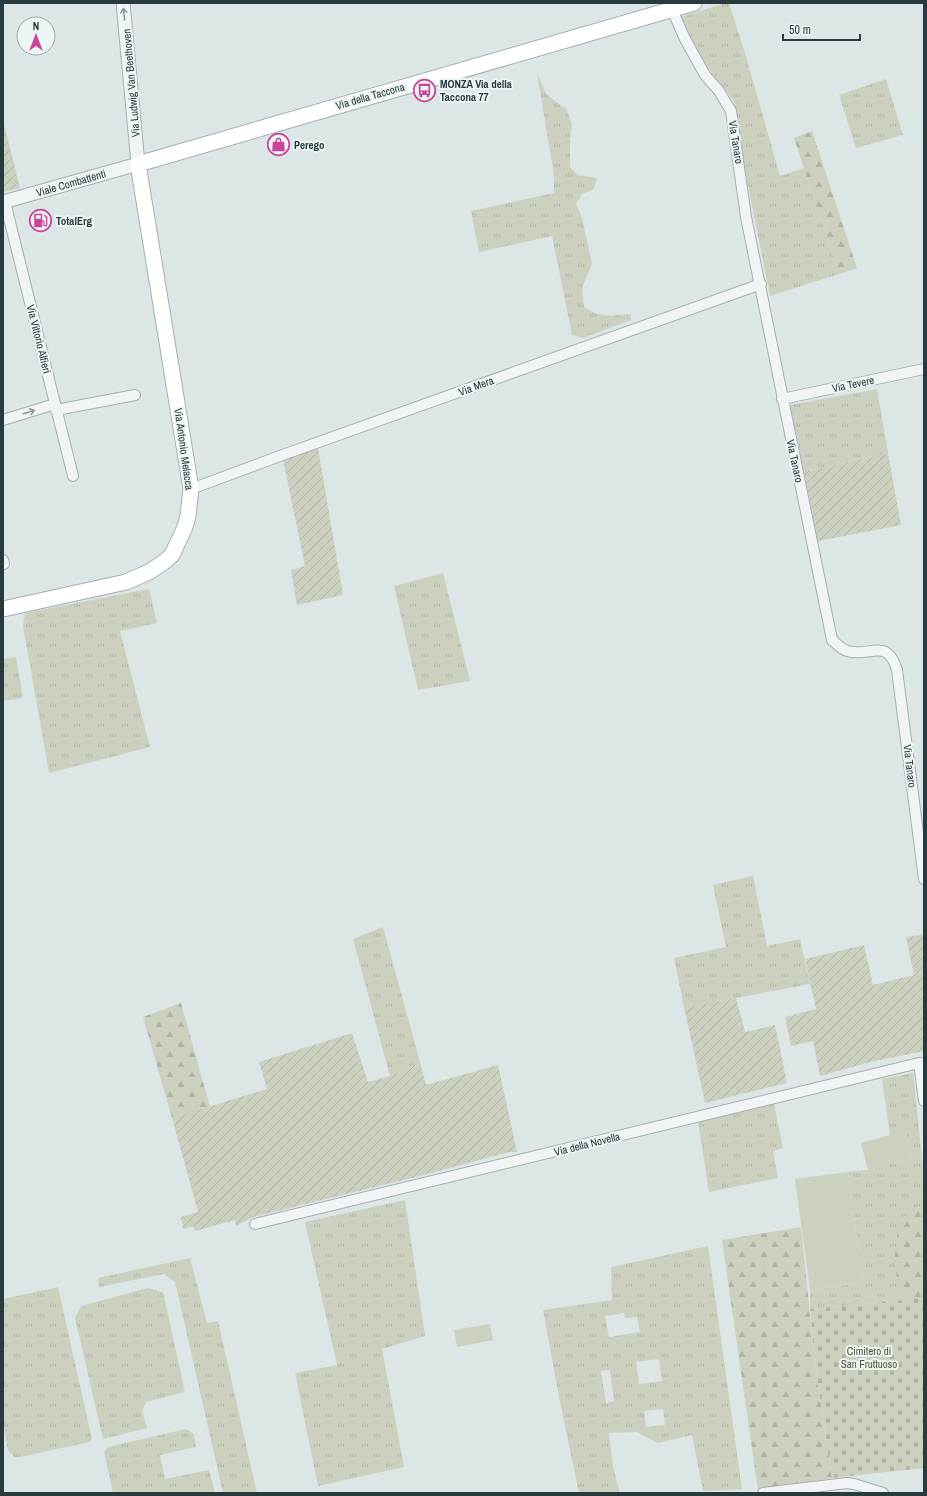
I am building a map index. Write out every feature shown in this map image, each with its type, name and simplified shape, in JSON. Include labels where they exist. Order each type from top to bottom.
[{"type":"main road","name":"Via della Taccona","points":[[138,164],[671,6],[694,3]]},
{"type":"main road","name":"Via Antonio Melacca","points":[[3,609],[126,582],[149,572],[172,555],[187,522],[191,489],[138,164]]},
{"type":"street","name":"Via Ludwig Van Beethoven","points":[[123,3],[138,164]]},
{"type":"street","name":"Via Tanaro","points":[[671,6],[685,39],[705,75],[719,91],[731,111],[746,217],[832,640],[840,648],[848,651],[881,650],[890,654],[897,670],[922,852],[924,879]]},
{"type":"street","name":"Viale Combattenti","points":[[4,202],[138,164]]},
{"type":"street","name":"Via Vittorio Alfieri","points":[[4,202],[73,476]]},
{"type":"street","name":"Via Mera","points":[[191,489],[292,451],[760,284]]},
{"type":"street","name":"Via Tevere","points":[[782,398],[924,370]]},
{"type":"street","points":[[3,420],[56,407],[135,396]]},
{"type":"street","points":[[922,1062],[924,1101]]},
{"type":"street","name":"Via della Novella","points":[[255,1224],[922,1062]]},
{"type":"street","points":[[763,1493],[850,1483],[882,1493]]},
{"type":"green space","points":[[729,3],[745,53],[780,176],[804,168],[839,274],[770,296],[745,170],[734,101],[702,60],[681,17]]},
{"type":"green space","points":[[537,74],[547,95],[567,110],[572,125],[570,139],[570,167],[578,175],[597,178],[594,189],[582,194],[576,204],[582,218],[592,264],[582,288],[584,307],[601,315],[612,316],[631,314],[631,320],[583,338],[572,335],[552,236],[479,252],[471,211],[554,193],[554,175]]},
{"type":"green space","points":[[886,79],[903,135],[856,148],[839,95]]},
{"type":"green space","points":[[3,120],[20,188],[3,192]]},
{"type":"green space","points":[[812,131],[857,268],[839,274],[794,138]]},
{"type":"green space","points":[[877,389],[888,453],[804,472],[790,405]]},
{"type":"green space","points":[[318,448],[343,595],[297,605],[291,570],[305,566],[283,460]]},
{"type":"green space","points":[[888,453],[901,525],[818,541],[804,472]]},
{"type":"green space","points":[[443,573],[470,681],[418,690],[394,586]]},
{"type":"green space","points":[[149,589],[157,623],[120,631],[150,747],[49,773],[23,626],[25,613]]},
{"type":"green space","points":[[16,657],[23,698],[3,701],[3,659]]},
{"type":"green space","points":[[753,876],[767,946],[800,939],[810,984],[684,1007],[674,958],[726,947],[713,885]]},
{"type":"green space","points":[[383,927],[420,1062],[390,1076],[353,939]]},
{"type":"green space","points":[[924,934],[924,1051],[870,1062],[820,1076],[813,1041],[791,1046],[785,1017],[816,1009],[805,959],[864,945],[873,985],[914,975],[906,937]]},
{"type":"green space","points":[[736,998],[745,1032],[775,1025],[787,1083],[705,1103],[684,1007]]},
{"type":"green space","points":[[181,1003],[210,1107],[172,1118],[143,1017]]},
{"type":"green space","points":[[352,1033],[368,1082],[390,1076],[420,1062],[426,1085],[498,1065],[517,1152],[509,1152],[420,1176],[253,1217],[236,1226],[235,1220],[195,1231],[193,1226],[183,1229],[181,1217],[198,1212],[172,1118],[267,1089],[259,1062]]},
{"type":"green space","points":[[913,1073],[924,1176],[924,1298],[810,1309],[810,1290],[863,1283],[848,1172],[868,1170],[912,1158],[905,1132],[890,1136],[882,1079]]},
{"type":"green space","points":[[774,1104],[783,1148],[773,1151],[778,1178],[709,1192],[698,1122]]},
{"type":"green space","points":[[905,1131],[912,1158],[868,1170],[861,1143]]},
{"type":"green space","points":[[848,1172],[863,1283],[810,1290],[795,1179]]},
{"type":"green space","points":[[405,1200],[425,1336],[382,1349],[404,1467],[318,1486],[295,1373],[337,1365],[305,1222]]},
{"type":"green space","points":[[920,1206],[924,1217],[924,1298],[901,1300],[894,1261],[899,1220]]},
{"type":"green space","points":[[801,1227],[815,1362],[832,1478],[758,1490],[722,1240]]},
{"type":"green space","points":[[708,1246],[742,1489],[703,1491],[692,1435],[658,1443],[637,1432],[609,1433],[613,1467],[620,1493],[579,1493],[543,1310],[612,1300],[611,1267]],"holes":[[[624,1313],[625,1318],[637,1317],[640,1332],[609,1337],[605,1316]],[[659,1359],[662,1381],[639,1384],[636,1362]],[[610,1370],[614,1401],[606,1403],[601,1371]],[[663,1409],[665,1425],[646,1427],[644,1411]]]},
{"type":"green space","points":[[190,1258],[207,1323],[218,1321],[257,1493],[223,1493],[175,1282],[164,1274],[99,1287],[98,1278]]},
{"type":"green space","points":[[58,1287],[92,1439],[90,1442],[15,1458],[8,1450],[3,1424],[3,1299]]},
{"type":"green space","points":[[148,1288],[163,1292],[185,1392],[146,1402],[142,1411],[147,1428],[103,1439],[75,1318],[81,1306]]},
{"type":"green space","name":"Cimitero di San Fruttuoso","points":[[924,1298],[924,1468],[832,1478],[815,1362],[810,1309]]},
{"type":"green space","points":[[490,1324],[493,1340],[457,1347],[454,1330]]},
{"type":"green space","points":[[186,1429],[194,1434],[196,1447],[160,1455],[165,1479],[209,1470],[215,1493],[113,1493],[104,1452],[108,1447]]},
{"type":"place","name":"MONZA Via della Taccona 77","points":[[425,90]]},
{"type":"place","name":"Perego","points":[[279,145]]},
{"type":"place","name":"TotalErg","points":[[41,221]]}]
